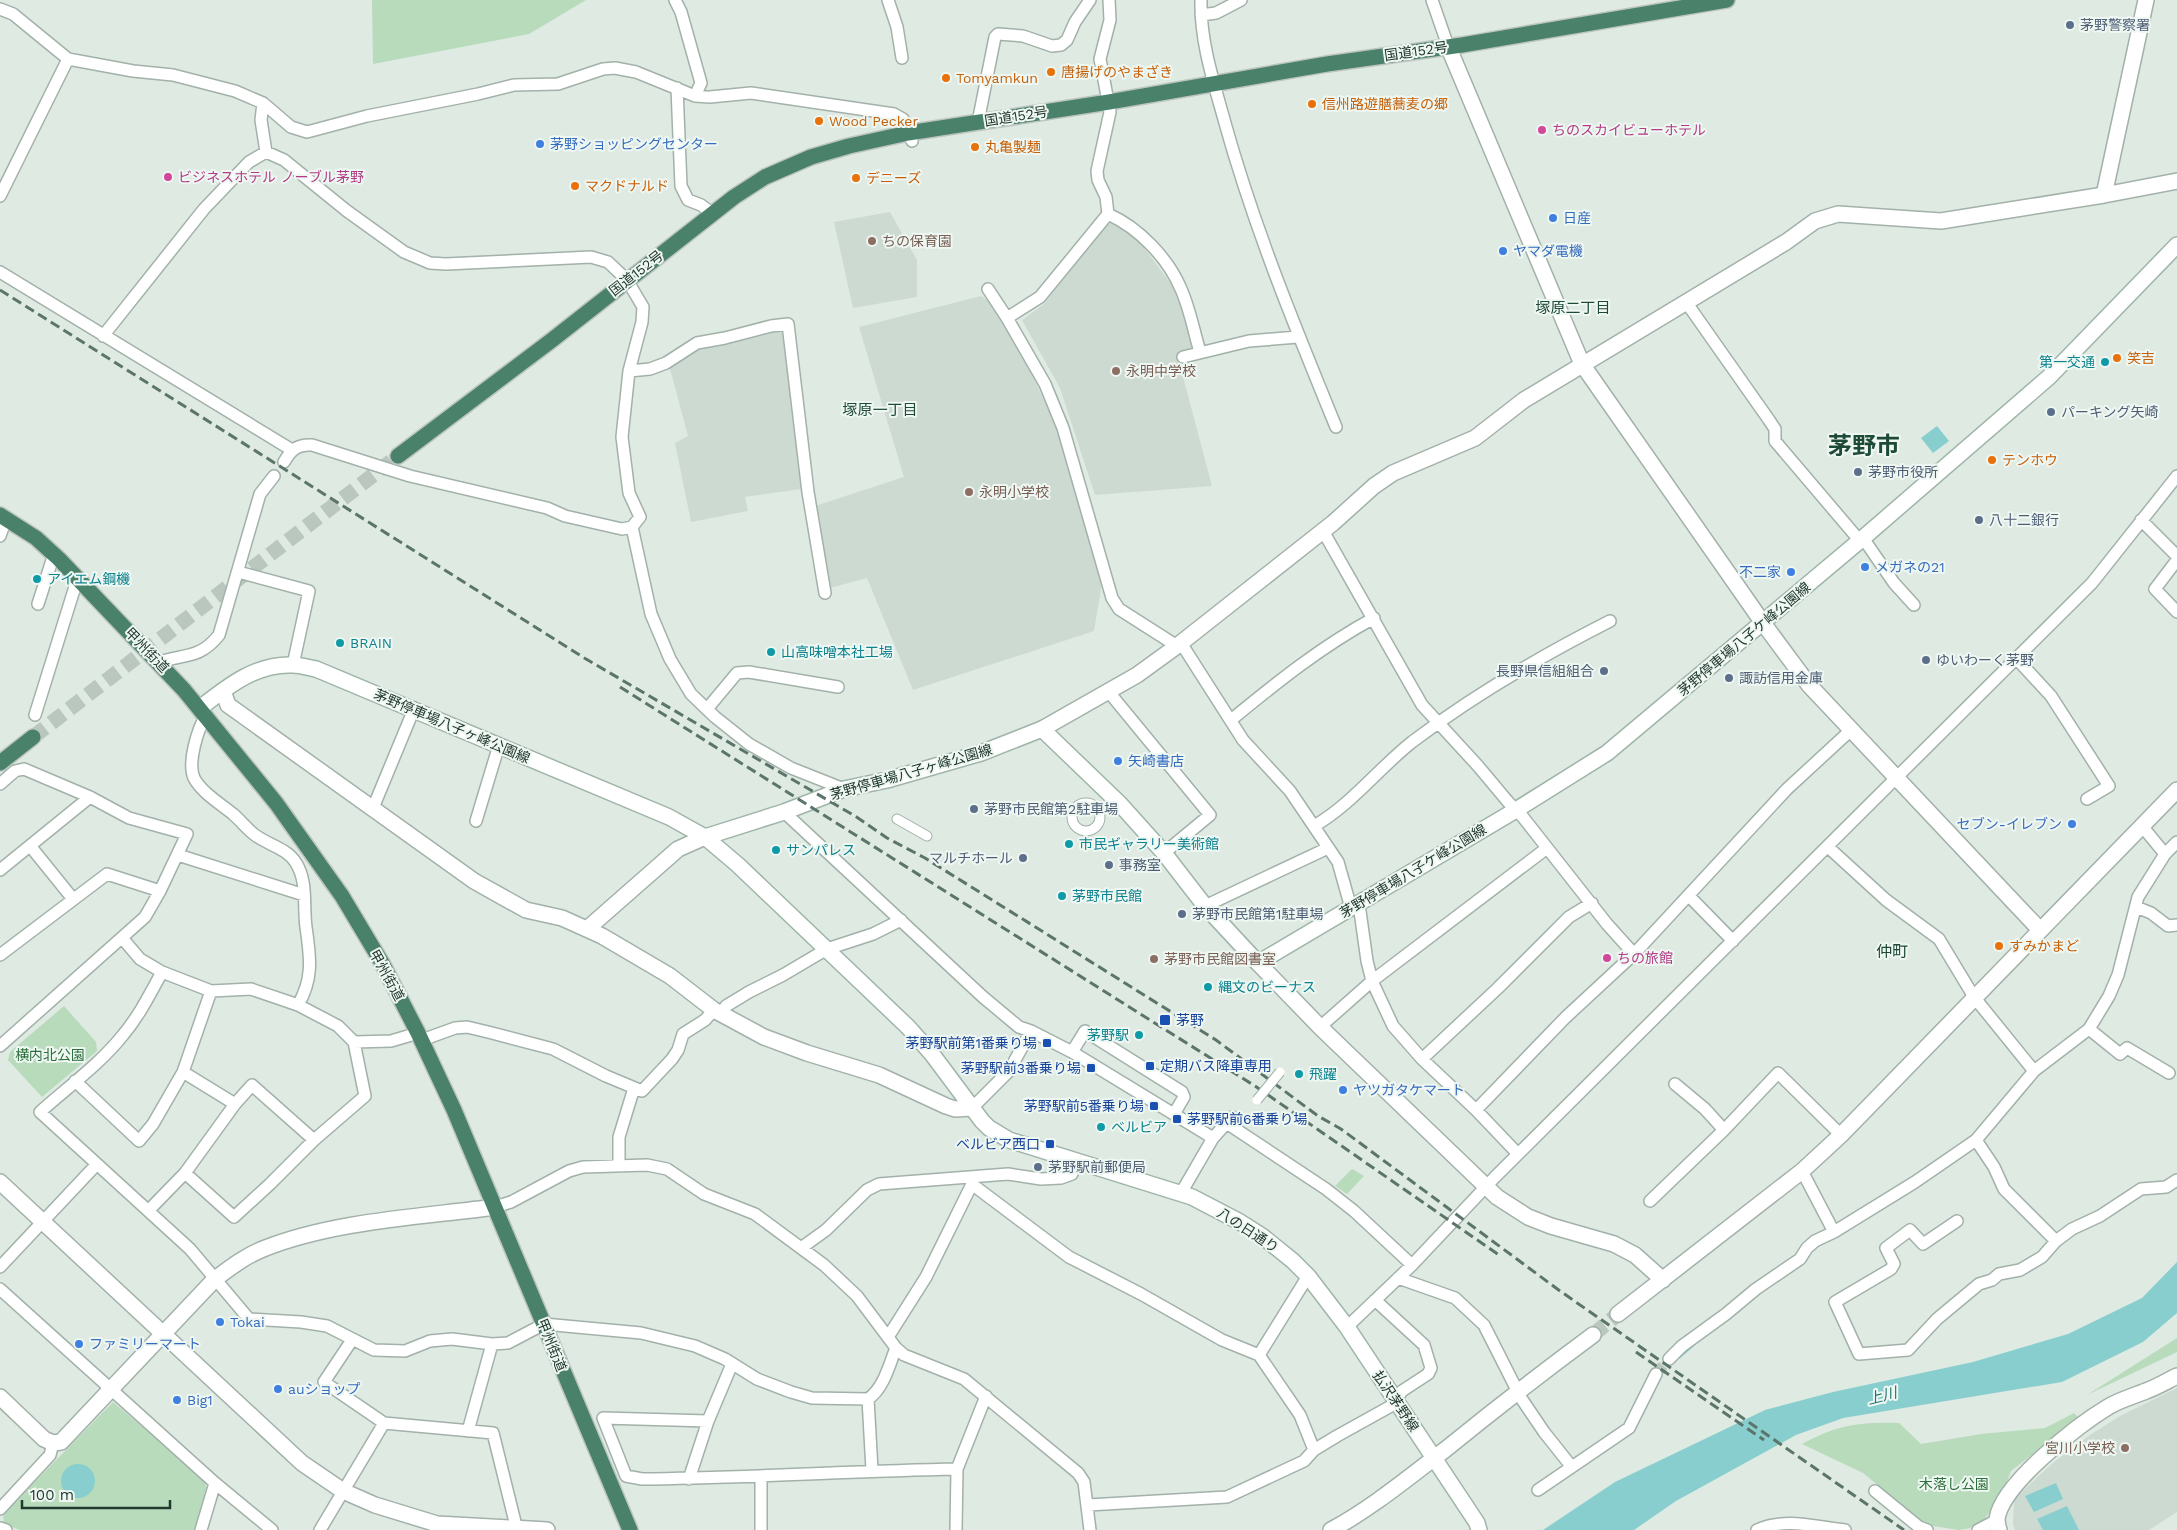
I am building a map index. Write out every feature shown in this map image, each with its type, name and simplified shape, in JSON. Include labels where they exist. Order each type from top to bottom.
[{"type":"highway","name":"国道152号","points":[[398,456],[552,340],[734,197],[765,177],[811,157],[848,146],[910,137],[978,122],[1214,85],[1327,64],[1725,0]]},
{"type":"highway","name":"甲州街道","points":[[3,517],[36,538],[54,554],[159,662],[203,712],[276,803],[342,896],[382,963],[420,1037],[454,1110],[630,1530]]},
{"type":"highway","points":[[0,763],[33,737]]},
{"type":"street","points":[[675,0],[681,12],[701,83],[696,96]]},
{"type":"street","points":[[888,0],[897,27],[902,58]]},
{"type":"street","points":[[978,122],[995,38],[998,34],[1023,36],[1052,46],[1061,45],[1067,40],[1082,10],[1090,0]]},
{"type":"street","points":[[1007,318],[1040,297],[1108,214],[1106,197],[1098,180],[1097,171],[1110,112],[1100,59],[1110,20],[1109,0]]},
{"type":"street","points":[[1200,0],[1201,27],[1214,85],[1240,177],[1298,337],[1336,427]]},
{"type":"street","points":[[1201,16],[1216,13],[1241,0]]},
{"type":"street","points":[[1432,0],[1448,46],[1582,364],[1762,623],[1809,685],[2040,930]]},
{"type":"street","points":[[2104,195],[2146,0]]},
{"type":"street","points":[[0,8],[13,14],[68,59],[133,71],[174,75],[235,92],[263,103],[290,127],[307,132],[367,116],[478,94],[514,84],[558,84],[603,68],[615,68],[636,72],[696,96],[710,97],[751,93],[894,114],[903,119],[910,137]]},
{"type":"street","points":[[0,196],[68,59]]},
{"type":"street","points":[[677,88],[681,186],[688,200],[701,205],[713,214]]},
{"type":"street","points":[[263,103],[261,120],[266,152]]},
{"type":"street","points":[[103,336],[204,209],[249,162],[266,152],[284,160],[347,211],[416,259],[430,263],[446,264],[591,257],[608,262],[627,280],[643,307],[642,322],[629,371],[622,437],[629,493],[640,517],[632,527],[622,529],[566,516],[547,508],[410,476],[312,445],[304,445],[292,450],[284,462]]},
{"type":"street","name":"茅野停車場八子ヶ峰公園線","points":[[705,837],[784,812],[844,789],[887,780],[981,753],[1042,729],[1076,711],[1137,675],[1179,644],[1323,531],[1374,486],[1393,473],[1475,438],[1524,400],[1786,242],[1815,221],[1838,214],[1941,221],[2104,195],[2177,181]]},
{"type":"street","points":[[1108,214],[1146,239],[1176,278],[1182,291],[1200,352]]},
{"type":"street","name":"茅野停車場八子ケ峰公園線","points":[[1258,963],[1516,810],[1607,753],[1862,540],[2049,377],[2177,245]]},
{"type":"street","points":[[0,272],[292,450]]},
{"type":"street","points":[[988,289],[1045,384],[1063,428],[1112,598],[1120,610],[1179,644],[1232,720],[1243,740],[1290,791],[1338,862],[1342,871],[1355,906],[1372,981],[1393,1026],[1422,1060],[1476,1110],[1518,1154]]},
{"type":"street","points":[[1686,302],[1772,424],[1775,429],[1775,441],[1862,540],[1894,583],[1914,604]]},
{"type":"street","points":[[629,371],[650,369],[666,363],[697,342],[725,338],[772,326],[788,324],[808,492],[825,593]]},
{"type":"street","points":[[1183,357],[1249,341],[1298,337]]},
{"type":"street","points":[[159,662],[173,657],[191,656],[198,653],[213,643],[219,635],[260,494],[274,476]]},
{"type":"street","points":[[1347,1327],[1412,1265],[1518,1154],[2092,583],[2177,476]]},
{"type":"street","points":[[0,536],[3,517]]},
{"type":"street","points":[[2141,520],[2177,556]]},
{"type":"street","points":[[632,527],[651,614],[670,659],[692,694],[749,744],[791,768],[844,789]]},
{"type":"street","points":[[1323,531],[1422,705],[1516,810],[1634,954]]},
{"type":"street","points":[[38,604],[54,554]]},
{"type":"street","points":[[2177,560],[2154,589],[2177,612]]},
{"type":"street","points":[[238,572],[309,591],[293,665]]},
{"type":"street","points":[[35,714],[78,577]]},
{"type":"street","points":[[1232,720],[1279,681],[1348,633],[1374,618]]},
{"type":"street","points":[[1314,826],[1333,815],[1358,789],[1411,743],[1438,724],[1549,652],[1610,621]]},
{"type":"street","points":[[2016,658],[2051,696],[2109,786],[2087,799]]},
{"type":"street","name":"茅野停車場八子ヶ峰公園線","points":[[203,712],[223,691],[237,680],[259,671],[293,665],[316,669],[669,817],[705,837],[738,865],[827,949],[914,1034],[990,1128],[1009,1140],[1076,1161]]},
{"type":"street","points":[[708,709],[737,673],[749,672],[838,687]]},
{"type":"street","points":[[223,691],[228,705],[474,881],[509,903],[526,910],[562,918],[587,929],[670,976],[717,1012],[764,1037],[807,1053],[879,1075],[955,1109],[972,1108],[1009,1071],[1031,1031]]},
{"type":"street","points":[[1108,691],[1210,815],[1164,853]]},
{"type":"street","points":[[373,808],[414,709]]},
{"type":"street","points":[[203,712],[192,762],[194,777],[208,794],[240,820],[256,836],[283,850],[296,863],[303,882],[305,924],[311,957],[308,982],[304,995],[298,1005]]},
{"type":"street","points":[[1042,729],[1105,788],[1164,853],[1206,906],[1320,1027],[1497,1198],[1528,1216],[1551,1226],[1614,1244],[1635,1255],[1663,1280]]},
{"type":"street","points":[[1476,1110],[1566,1018],[1634,954],[1787,789],[1851,730]]},
{"type":"street","points":[[476,821],[499,745]]},
{"type":"street","points":[[0,784],[15,771],[24,769],[90,798],[129,818],[186,834],[178,855],[145,917],[123,939],[0,1046]]},
{"type":"street","points":[[1618,1314],[1802,1171],[1841,1135],[2177,790]]},
{"type":"street","points":[[0,870],[90,798]]},
{"type":"street","points":[[784,812],[983,997],[1019,1027],[1031,1031],[1072,1052],[1213,1138]]},
{"type":"street","points":[[897,819],[927,836]]},
{"type":"street","points":[[2142,826],[2165,854]]},
{"type":"street","points":[[587,929],[678,849],[705,837]]},
{"type":"street","points":[[1669,1359],[1682,1346],[1726,1314],[1756,1288],[1800,1259],[1807,1248],[1915,1182],[1976,1140],[2034,1071],[2088,1029],[2109,996],[2118,975],[2138,897],[2165,854],[2177,842]]},
{"type":"street","points":[[31,847],[73,899]]},
{"type":"street","points":[[1828,847],[1886,900],[1939,940],[1974,997],[2034,1071]]},
{"type":"street","points":[[1206,906],[1328,848]]},
{"type":"street","points":[[1320,1027],[1372,981],[1547,848]]},
{"type":"street","points":[[178,855],[304,895]]},
{"type":"street","points":[[0,955],[107,874],[160,891]]},
{"type":"street","points":[[1689,896],[1732,941]]},
{"type":"street","points":[[1422,1060],[1569,917],[1592,903]]},
{"type":"street","points":[[2136,907],[2151,913],[2168,926],[2177,925]]},
{"type":"street","points":[[354,1042],[373,1043],[391,1041],[467,1027],[552,1049],[642,1091],[672,1059],[678,1050],[683,1034],[749,992],[783,975],[827,949],[873,934],[901,920]]},
{"type":"street","points":[[123,939],[140,959],[162,972],[211,991],[251,989],[298,1005],[338,1026],[354,1042],[365,1096],[314,1140],[234,1217],[185,1173]]},
{"type":"street","points":[[162,972],[124,1035],[110,1050],[40,1112],[190,1249],[249,1319],[301,1322],[327,1326],[374,1350],[405,1351],[430,1341],[445,1340],[492,1344],[508,1343],[544,1324],[641,1334],[695,1346],[725,1359],[757,1379],[812,1398],[868,1398],[875,1394],[896,1348]]},
{"type":"street","points":[[75,1081],[139,1141],[153,1124],[183,1072],[211,991]]},
{"type":"street","points":[[2088,1029],[2120,1054],[2127,1048],[2169,1073]]},
{"type":"street","points":[[1072,1052],[1085,1031],[1182,1092],[1184,1097],[1174,1114]]},
{"type":"street","points":[[183,1072],[234,1104]]},
{"type":"street","points":[[1257,1100],[1280,1072]]},
{"type":"street","points":[[1650,1200],[1724,1130],[1778,1073],[1841,1135]]},
{"type":"street","points":[[1675,1084],[1705,1109],[1724,1130]]},
{"type":"street","points":[[149,1210],[185,1173],[234,1104],[252,1085],[314,1140]]},
{"type":"street","points":[[619,1166],[619,1137],[634,1088]]},
{"type":"street","points":[[801,1248],[826,1230],[873,1186],[974,1181],[1008,1174],[1041,1179],[1061,1178],[1072,1174],[1076,1161],[1182,1193],[1213,1138],[1228,1120],[1347,1206],[1412,1265]]},
{"type":"street","points":[[1976,1140],[1994,1167],[2004,1189],[2056,1241]]},
{"type":"street","points":[[0,1267],[97,1164]]},
{"type":"street","points":[[0,1397],[44,1439],[53,1443],[61,1442],[215,1279],[236,1263],[263,1249],[333,1228],[495,1207],[511,1202],[569,1170],[583,1167],[647,1165],[667,1169],[704,1194],[755,1214],[824,1265],[857,1296],[896,1348],[904,1355],[964,1379],[986,1396],[1078,1473],[1084,1482],[1090,1530]]},
{"type":"street","points":[[1802,1171],[1834,1232]]},
{"type":"street","points":[[1958,1221],[1923,1244],[1910,1230],[1886,1248],[1894,1264],[1891,1269],[1836,1302],[1859,1354],[1908,1350],[1937,1319],[1979,1284],[1992,1280],[1999,1274],[2020,1270],[2042,1257],[2056,1241],[2072,1229],[2100,1216],[2141,1189],[2166,1187],[2177,1180]]},
{"type":"street","points":[[888,1337],[926,1276],[974,1181]]},
{"type":"street","points":[[974,1181],[1068,1257],[1141,1294],[1222,1340],[1260,1355],[1300,1415],[1314,1450]]},
{"type":"street","points":[[0,1182],[302,1463],[342,1491],[375,1505],[437,1524],[517,1530],[546,1530]]},
{"type":"street","name":"八の日通り","points":[[1182,1193],[1248,1226],[1293,1261],[1308,1276]]},
{"type":"street","points":[[1260,1355],[1308,1276]]},
{"type":"street","name":"払沢茅野線","points":[[1308,1276],[1347,1327],[1435,1458],[1477,1523],[1478,1530]]},
{"type":"street","points":[[1398,1278],[1437,1290],[1455,1298],[1484,1325],[1517,1391],[1544,1432],[1571,1466]]},
{"type":"street","points":[[0,1289],[215,1484],[272,1530]]},
{"type":"street","points":[[1088,1506],[1227,1497],[1304,1461],[1314,1450],[1391,1406],[1402,1391],[1428,1374],[1431,1368],[1424,1345],[1375,1300]]},
{"type":"street","points":[[1331,1530],[1356,1516],[1435,1458],[1517,1391],[1593,1334]]},
{"type":"street","points":[[352,1340],[324,1382],[384,1423],[493,1433],[517,1530]]},
{"type":"street","points":[[468,1431],[492,1344]]},
{"type":"street","points":[[689,1479],[708,1420],[732,1364]]},
{"type":"street","points":[[1538,1490],[1629,1428],[1656,1374]]},
{"type":"street","points":[[1978,1530],[1998,1525],[2002,1505],[2021,1477],[2091,1418],[2110,1406],[2177,1376]]},
{"type":"street","points":[[956,1530],[957,1469],[986,1396]]},
{"type":"street","points":[[868,1398],[872,1470]]},
{"type":"street","points":[[708,1420],[603,1418],[626,1476],[642,1479],[761,1477],[872,1470],[957,1469]]},
{"type":"street","points":[[320,1530],[384,1423]]},
{"type":"street","points":[[0,1509],[50,1455],[53,1443]]},
{"type":"street","points":[[761,1477],[761,1530]]},
{"type":"street","points":[[201,1530],[215,1484]]},
{"type":"street","points":[[1875,1491],[1919,1527],[1927,1530]]},
{"type":"street","points":[[1763,1529],[1784,1522],[1845,1530]]},
{"type":"street","points":[[0,1528],[6,1530]]},
{"type":"shaded area","name":"ちの保育園","points":[[890,212],[917,260],[917,297],[853,308],[834,222]]},
{"type":"shaded area","name":"永明中学校","points":[[1107,224],[1113,224],[1140,242],[1177,292],[1193,348],[1177,354],[1212,486],[1095,495],[1060,388],[1022,320],[1044,304]]},
{"type":"shaded area","name":"永明小学校","points":[[981,296],[990,302],[1034,379],[1065,446],[1102,583],[1094,631],[913,690],[867,578],[830,588],[815,506],[904,477],[859,327]]},
{"type":"shaded area","points":[[783,328],[801,489],[745,497],[748,511],[691,522],[675,443],[688,436],[669,365],[702,347]]},
{"type":"shaded area","name":"宮川小学校","points":[[2177,1388],[2177,1512],[2149,1530],[2015,1530],[2013,1525],[2014,1499],[2054,1462],[2090,1435],[2120,1416]]},
{"type":"green space","points":[[372,0],[586,0],[529,34],[373,64]]},
{"type":"green space","name":"横内北公園","points":[[64,1006],[96,1042],[97,1051],[42,1097],[8,1060],[10,1052]]},
{"type":"green space","points":[[1352,1169],[1364,1176],[1347,1194],[1335,1186]]},
{"type":"green space","points":[[2177,1338],[2177,1352],[2087,1395]]},
{"type":"green space","points":[[113,1402],[205,1480],[206,1488],[195,1530],[20,1530],[4,1524],[3,1514]]},
{"type":"green space","name":"木落し公園","points":[[2074,1413],[2079,1418],[2011,1471],[2001,1496],[1984,1520],[1970,1528],[1959,1530],[1926,1525],[1863,1473],[1802,1444],[1826,1433],[1849,1426],[1899,1423],[1921,1444],[1981,1434],[2045,1428]]},
{"type":"water","points":[[1937,426],[1949,441],[1933,453],[1921,438]]},
{"type":"water","name":"上川","points":[[2177,1262],[2177,1313],[2143,1342],[2062,1382],[1843,1418],[1796,1435],[1676,1501],[1634,1530],[1543,1530],[1615,1482],[1765,1410],[1833,1392],[1973,1362],[2068,1334],[2142,1298]]},
{"type":"water","points":[[78,1464],[90,1469],[95,1481],[90,1493],[78,1498],[66,1493],[61,1481],[66,1469]]},
{"type":"water","points":[[2056,1483],[2063,1499],[2034,1512],[2025,1496]]},
{"type":"water","points":[[2067,1506],[2079,1530],[2043,1530],[2037,1519]]},
{"type":"waterway","points":[[1679,1357],[1693,1345]]},
{"type":"tunnel","points":[[33,737],[398,456]]},
{"type":"tunnel","points":[[1593,1335],[1618,1314]]},
{"type":"tunnel","points":[[1656,1374],[1669,1359]]},
{"type":"railway","points":[[0,290],[586,659],[855,816],[887,838],[925,858],[1216,1040],[1318,1116],[1341,1129],[1560,1291],[1904,1530]]},
{"type":"railway","points":[[620,687],[1255,1086],[1499,1255]]},
{"type":"railway","points":[[1636,1352],[1764,1440]]},
{"type":"place","name":"茅野警察署","points":[[2070,25]]},
{"type":"place","name":"唐揚げのやまざき","points":[[1051,72]]},
{"type":"place","name":"Tomyamkun","points":[[946,78]]},
{"type":"place","name":"信州路遊膳蕎麦の郷","points":[[1312,104]]},
{"type":"place","name":"Wood Pecker","points":[[819,121]]},
{"type":"place","name":"ちのスカイビューホテル","points":[[1542,130]]},
{"type":"place","name":"茅野ショッピングセンター","points":[[540,144]]},
{"type":"place","name":"丸亀製麺","points":[[975,147]]},
{"type":"place","name":"ビジネスホテル ノーブル茅野","points":[[168,177]]},
{"type":"place","name":"デニーズ","points":[[856,178]]},
{"type":"place","name":"マクドナルド","points":[[575,186]]},
{"type":"place","name":"日産","points":[[1553,218]]},
{"type":"place","name":"ちの保育園","points":[[872,241]]},
{"type":"place","name":"ヤマダ電機","points":[[1503,251]]},
{"type":"place","name":"笑吉","points":[[2117,358]]},
{"type":"place","name":"第一交通","points":[[2105,362]]},
{"type":"place","name":"永明中学校","points":[[1116,371]]},
{"type":"place","name":"パーキング矢崎","points":[[2051,412]]},
{"type":"place","name":"テンホウ","points":[[1992,460]]},
{"type":"place","name":"茅野市役所","points":[[1858,472]]},
{"type":"place","name":"永明小学校","points":[[969,492]]},
{"type":"place","name":"八十二銀行","points":[[1979,520]]},
{"type":"place","name":"メガネの21","points":[[1865,567]]},
{"type":"place","name":"不二家","points":[[1791,572]]},
{"type":"place","name":"アイエム鋼機","points":[[37,579]]},
{"type":"place","name":"BRAIN","points":[[340,643]]},
{"type":"place","name":"山高味噌本社工場","points":[[771,652]]},
{"type":"place","name":"ゆいわーく茅野","points":[[1926,660]]},
{"type":"place","name":"長野県信組組合","points":[[1604,671]]},
{"type":"place","name":"諏訪信用金庫","points":[[1729,678]]},
{"type":"place","name":"矢崎書店","points":[[1118,761]]},
{"type":"place","name":"茅野市民館第2駐車場","points":[[974,809]]},
{"type":"place","name":"セブン-イレブン","points":[[2072,824]]},
{"type":"place","name":"市民ギャラリー美術館","points":[[1069,844]]},
{"type":"place","name":"サンパレス","points":[[776,850]]},
{"type":"place","name":"マルチホール","points":[[1023,858]]},
{"type":"place","name":"事務室","points":[[1109,865]]},
{"type":"place","name":"茅野市民館","points":[[1062,896]]},
{"type":"place","name":"茅野市民館第1駐車場","points":[[1182,914]]},
{"type":"place","name":"すみかまど","points":[[1999,946]]},
{"type":"place","name":"ちの旅館","points":[[1607,958]]},
{"type":"place","name":"茅野市民館図書室","points":[[1154,959]]},
{"type":"place","name":"縄文のビーナス","points":[[1208,987]]},
{"type":"place","name":"茅野","points":[[1165,1020]]},
{"type":"place","name":"茅野駅","points":[[1139,1035]]},
{"type":"place","name":"茅野駅前第1番乗り場","points":[[1047,1043]]},
{"type":"place","name":"定期バス降車専用","points":[[1150,1066]]},
{"type":"place","name":"茅野駅前3番乗り場","points":[[1091,1068]]},
{"type":"place","name":"飛躍","points":[[1299,1074]]},
{"type":"place","name":"ヤツガタケマート","points":[[1343,1090]]},
{"type":"place","name":"茅野駅前5番乗り場","points":[[1154,1106]]},
{"type":"place","name":"茅野駅前6番乗り場","points":[[1177,1119]]},
{"type":"place","name":"ベルビア","points":[[1101,1127]]},
{"type":"place","name":"ベルビア西口","points":[[1050,1144]]},
{"type":"place","name":"茅野駅前郵便局","points":[[1038,1167]]},
{"type":"place","name":"Tokai","points":[[220,1322]]},
{"type":"place","name":"ファミリーマート","points":[[79,1344]]},
{"type":"place","name":"auショップ","points":[[278,1389]]},
{"type":"place","name":"Big1","points":[[177,1400]]},
{"type":"place","name":"宮川小学校","points":[[2125,1448]]},
{"type":"district","name":"塚原二丁目","points":[[1573,308]]},
{"type":"district","name":"塚原一丁目","points":[[880,410]]},
{"type":"district","name":"茅野市","points":[[1864,446]]},
{"type":"district","name":"仲町","points":[[1892,951]]}]
